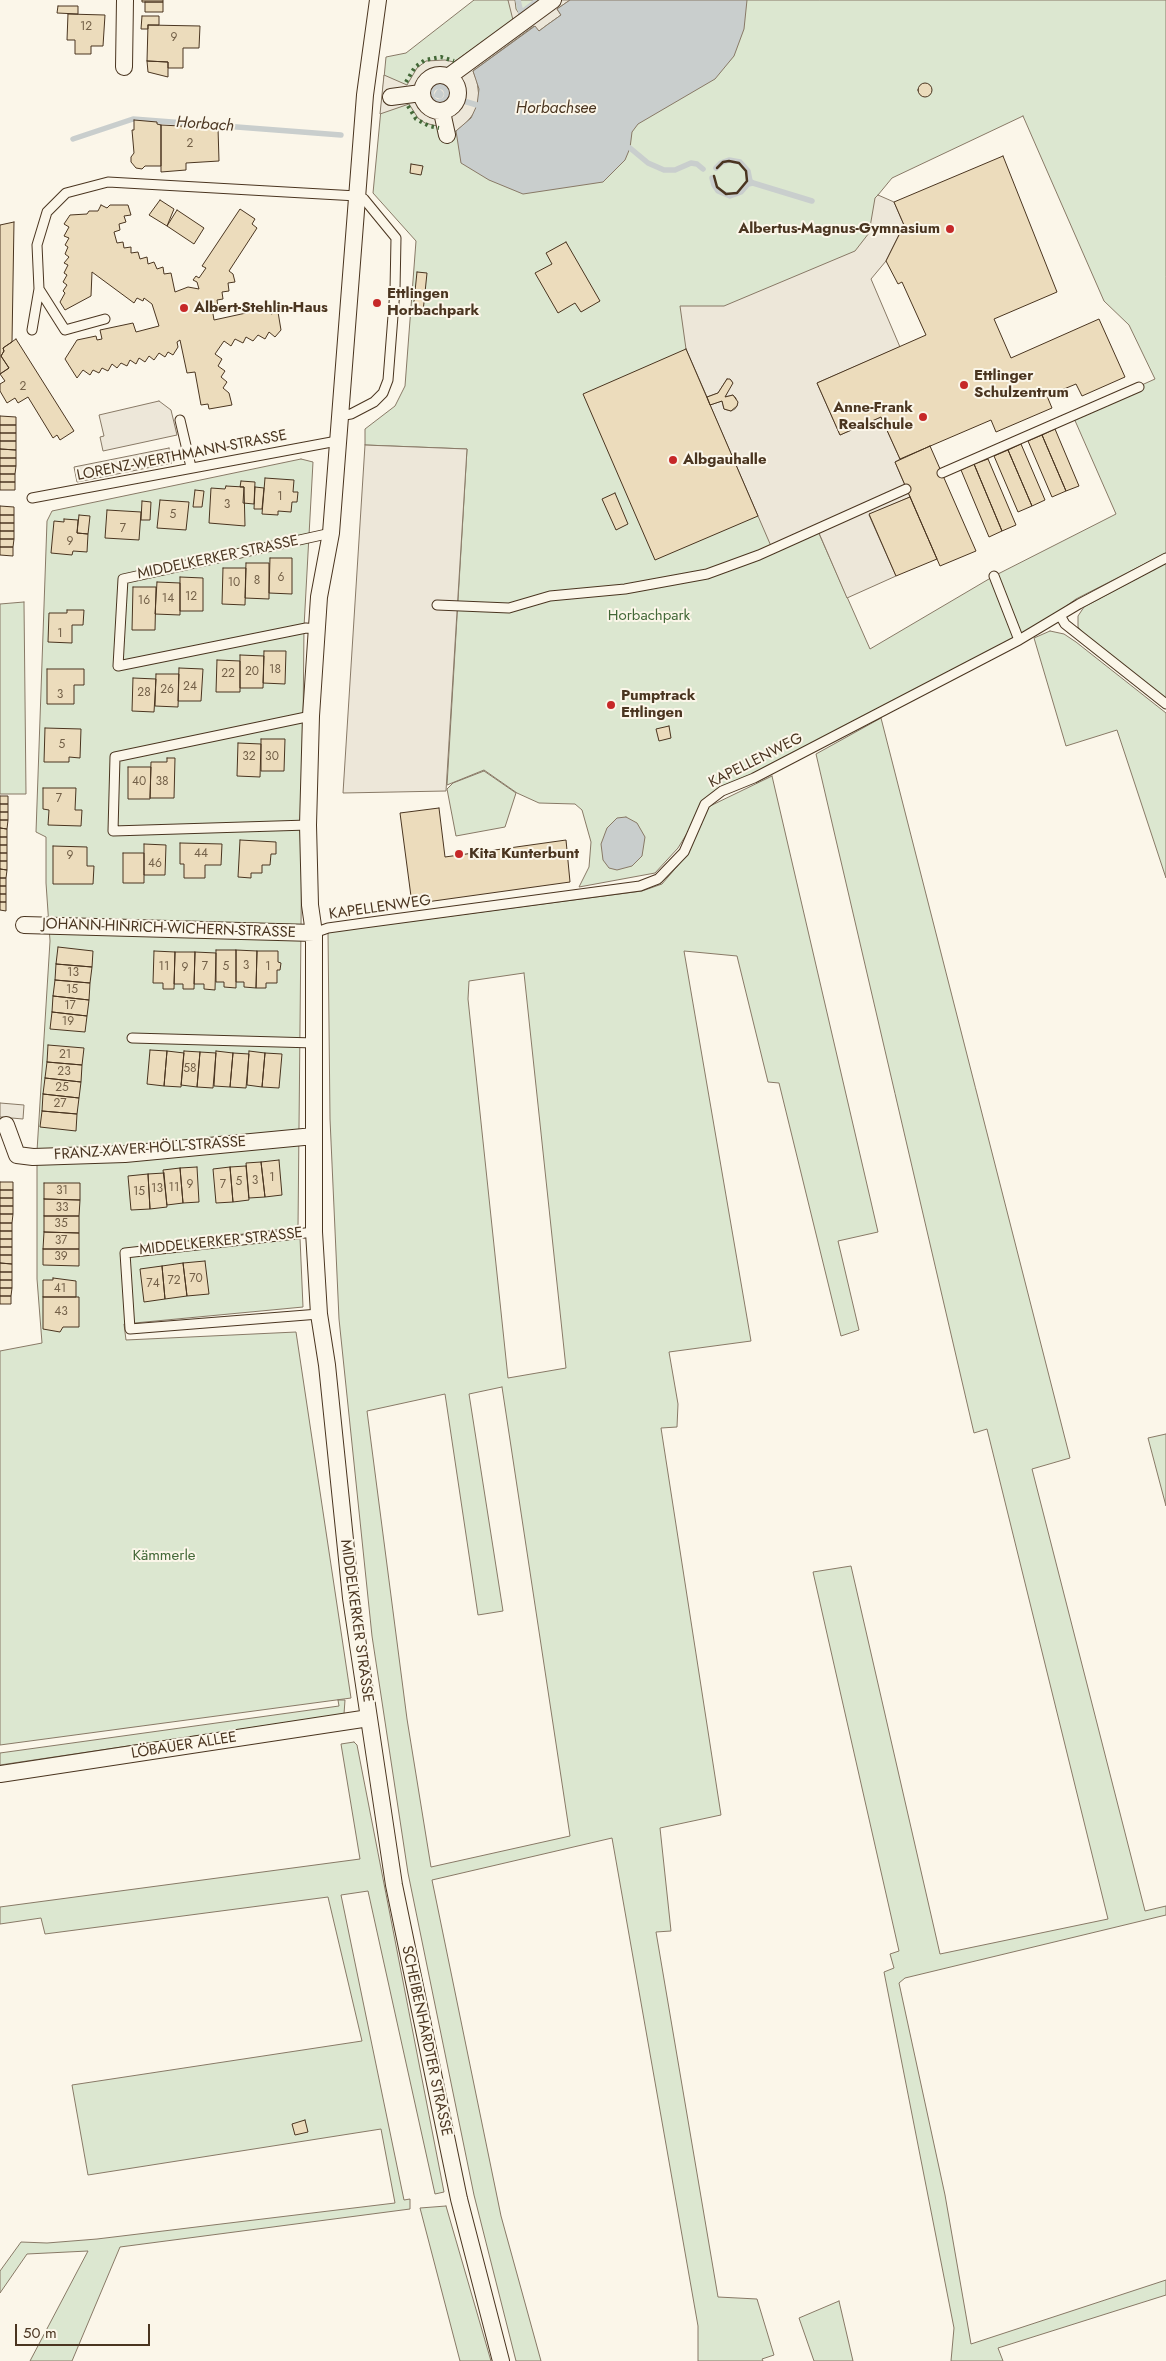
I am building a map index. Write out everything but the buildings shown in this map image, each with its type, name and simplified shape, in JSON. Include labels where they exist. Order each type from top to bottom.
[{"type":"street","points":[[124,67],[125,0]]},
{"type":"street","name":"MIDDELKERKER STRASSE","points":[[369,1718],[351,1598],[327,1365],[319,1314],[314,1232],[314,933],[310,905],[308,825],[316,629],[319,597],[331,533],[338,416],[365,95],[378,0]]},
{"type":"street","points":[[448,77],[553,0]]},
{"type":"street","points":[[440,75],[448,77],[457,87],[456,99],[452,106],[442,112],[427,106],[421,93],[423,87],[434,76],[440,75]]},
{"type":"street","points":[[391,96],[421,93]]},
{"type":"street","points":[[442,112],[447,135]]},
{"type":"street","name":"JOHANN-HINRICH-WICHERN-STRASSE","points":[[24,925],[314,933]]},
{"type":"street","name":"FRANZ-XAVER-HÖLL-STRASSE","points":[[6,1125],[17,1155],[34,1157],[125,1154],[314,1136]]},
{"type":"street","name":"LÖBAUER ALLEE","points":[[0,1774],[369,1718]]},
{"type":"street","name":"SCHEIBENHARDTER STRASSE","points":[[369,1718],[394,1885],[457,2189],[501,2361]]},
{"type":"lane","points":[[32,330],[39,289],[37,245],[47,212],[66,193],[77,188],[108,182],[357,196],[364,199],[396,238],[395,290],[388,380],[382,393],[374,402],[351,414],[338,416]]},
{"type":"lane","points":[[39,289],[65,330],[105,319]]},
{"type":"lane","points":[[942,473],[1139,387]]},
{"type":"lane","points":[[180,420],[191,467]]},
{"type":"lane","name":"LORENZ-WERTHMANN-STRASSE","points":[[32,498],[337,441]]},
{"type":"lane","points":[[437,605],[510,608],[550,596],[624,589],[707,574],[758,556],[906,489]]},
{"type":"lane","name":"MIDDELKERKER STRASSE","points":[[316,629],[306,628],[118,666],[123,579],[331,533]]},
{"type":"lane","name":"KAPELLENWEG","points":[[314,933],[328,928],[355,924],[640,886],[658,879],[684,852],[705,804],[722,791],[754,778],[1020,640],[1061,617],[1079,604],[1166,558]]},
{"type":"lane","points":[[994,576],[1020,640]]},
{"type":"lane","points":[[1061,617],[1065,624],[1166,704]]},
{"type":"lane","points":[[308,825],[113,831],[115,757],[311,716]]},
{"type":"lane","points":[[132,1038],[315,1043]]},
{"type":"lane","name":"MIDDELKERKER STRASSE","points":[[314,1232],[124,1253],[130,1329],[319,1314]]},
{"type":"green space","name":"Horbachpark","points":[[474,0],[1166,0],[1166,553],[1076,599],[1019,640],[705,804],[678,848],[655,873],[579,887],[589,867],[591,842],[582,810],[575,804],[539,803],[517,793],[484,770],[447,785],[467,449],[365,445],[365,429],[395,406],[405,386],[416,241],[373,193],[386,57],[406,53]],"holes":[[[1023,116],[1104,301],[1129,325],[1155,379],[1073,416],[1116,514],[994,576],[870,649],[817,529],[746,301],[860,256],[875,235],[878,195],[892,178]]]},
{"type":"green space","name":"Kämmerle","points":[[301,459],[313,462],[304,627],[298,1227],[212,1238],[213,1248],[300,1238],[303,1307],[124,1324],[126,1340],[296,1332],[351,1698],[0,1745],[0,1351],[42,1343],[37,1279],[37,1151],[50,941],[46,883],[46,837],[36,832],[47,521],[52,511]]},
{"type":"green space","points":[[1166,563],[1166,700],[1084,634],[1078,627],[1078,616],[1084,607]]},
{"type":"green space","points":[[24,602],[26,794],[0,794],[0,604]]},
{"type":"green space","points":[[1050,631],[1064,634],[1076,642],[1166,713],[1166,878],[1117,730],[1066,746],[1034,638]]},
{"type":"green space","points":[[881,718],[1070,1458],[1032,1469],[1145,1911],[1166,1906],[1166,1915],[905,1978],[899,1983],[945,2195],[971,2344],[1166,2280],[1166,2295],[998,2348],[1003,2361],[951,2361],[954,2328],[884,1972],[894,1968],[890,1954],[899,1951],[813,1572],[851,1566],[940,1954],[1108,1919],[987,1429],[974,1433],[816,754]]},
{"type":"green space","points":[[484,771],[516,793],[505,827],[456,836],[447,789],[453,783]]},
{"type":"green space","points":[[772,776],[878,1232],[838,1241],[859,1330],[841,1336],[779,1083],[768,1082],[737,956],[684,951],[751,1341],[669,1352],[678,1404],[677,1427],[661,1428],[721,1815],[660,1828],[671,1931],[656,1932],[718,2297],[757,2299],[774,2355],[762,2359],[763,2361],[698,2361],[698,2326],[612,1838],[432,1880],[501,2216],[541,2361],[516,2361],[474,2195],[408,1873],[372,1636],[339,1319],[330,1119],[328,932],[642,891],[662,884],[686,856],[708,807]],"holes":[[[524,973],[566,1368],[508,1378],[468,999],[469,981]],[[502,1387],[570,1836],[431,1867],[407,1719],[367,1411],[445,1394],[478,1615],[503,1611],[469,1394]]]},
{"type":"green space","points":[[1166,1434],[1166,1506],[1148,1438]]},
{"type":"green space","points":[[338,1700],[345,1700],[344,1714],[0,1765],[0,1753],[339,1706]]},
{"type":"green space","points":[[354,1742],[357,1745],[444,2192],[435,2194],[368,1891],[341,1895],[404,2200],[410,2199],[410,2209],[120,2247],[72,2361],[30,2361],[88,2251],[27,2254],[0,2293],[0,2271],[21,2242],[47,2243],[97,2239],[395,2203],[381,2129],[88,2175],[72,2085],[362,2041],[328,1897],[45,1934],[41,1918],[0,1924],[0,1907],[360,1859],[341,1744]]},
{"type":"green space","points":[[446,2206],[491,2361],[460,2361],[420,2208]]},
{"type":"green space","points":[[839,2301],[853,2361],[814,2361],[799,2318]]},
{"type":"shaded area","points":[[508,0],[515,0],[516,9],[520,15],[540,0],[570,0],[557,9],[561,15],[539,31],[534,26],[473,71],[477,81],[479,97],[475,112],[466,123],[447,135],[441,127],[425,123],[418,118],[409,104],[380,114],[384,75],[407,85],[417,68],[426,61],[445,60],[454,62],[513,20]]},
{"type":"shaded area","points":[[878,195],[894,202],[904,225],[886,261],[871,279],[900,347],[817,383],[840,435],[881,417],[900,459],[895,462],[910,497],[869,515],[896,576],[847,598],[819,533],[774,553],[710,405],[722,401],[724,409],[731,411],[735,409],[737,406],[736,398],[733,395],[725,397],[732,381],[727,379],[718,393],[707,397],[686,349],[680,306],[724,306],[855,251],[869,233],[875,198]]},
{"type":"shaded area","points":[[159,401],[171,410],[177,435],[103,451],[100,437],[104,436],[99,415]]},
{"type":"shaded area","points":[[365,445],[467,449],[446,791],[343,793]]},
{"type":"shaded area","points":[[169,448],[172,463],[77,482],[74,467]]},
{"type":"shaded area","points":[[0,1103],[24,1105],[23,1119],[0,1117]]},
{"type":"water","name":"Horbachsee","points":[[570,0],[747,0],[744,29],[734,56],[715,79],[638,124],[632,132],[630,148],[625,160],[603,182],[523,194],[489,180],[461,163],[456,131],[471,118],[477,105],[479,89],[473,71],[535,26],[539,31],[561,15],[557,9]]},
{"type":"water","points":[[626,817],[637,823],[645,837],[642,856],[632,866],[617,870],[609,868],[603,860],[601,844],[607,828],[617,818]]},
{"type":"waterway","points":[[518,0],[521,13],[538,0]]},
{"type":"waterway","points":[[439,86],[445,88],[447,94],[445,100],[439,102],[433,100],[431,94],[433,88],[439,86]]},
{"type":"waterway","points":[[439,92],[441,94],[440,96],[437,95],[439,92]]},
{"type":"waterway","points":[[447,96],[477,105]]},
{"type":"waterway","name":"Horbach","points":[[73,139],[133,119],[341,135]]},
{"type":"waterway","points":[[630,148],[648,163],[664,170],[675,170],[691,163],[697,164],[703,169]]},
{"type":"waterway","points":[[716,168],[721,163],[729,160],[740,162],[748,171],[750,181],[753,183],[812,201]]},
{"type":"waterway","points":[[712,178],[718,191],[730,196],[741,192],[748,184],[753,183]]},
{"type":"hedge","points":[[406,82],[415,67],[425,60],[441,57],[454,61]]},
{"type":"hedge","points":[[408,106],[416,119],[429,126],[439,128]]},
{"type":"wall","points":[[714,176],[717,187],[726,194],[737,193],[747,181],[746,171],[739,163],[723,162],[717,168]]},
{"type":"place","name":"Albertus-Magnus-Gymnasium","points":[[950,229]]},
{"type":"place","name":"Ettlingen Horbachpark","points":[[377,303]]},
{"type":"place","name":"Albert-Stehlin-Haus","points":[[184,308]]},
{"type":"place","name":"Ettlinger Schulzentrum","points":[[964,385]]},
{"type":"place","name":"Anne-Frank Realschule","points":[[923,417]]},
{"type":"place","name":"Albgauhalle","points":[[673,460]]},
{"type":"place","name":"Pumptrack Ettlingen","points":[[611,705]]},
{"type":"place","name":"Kita Kunterbunt","points":[[459,854]]}]
